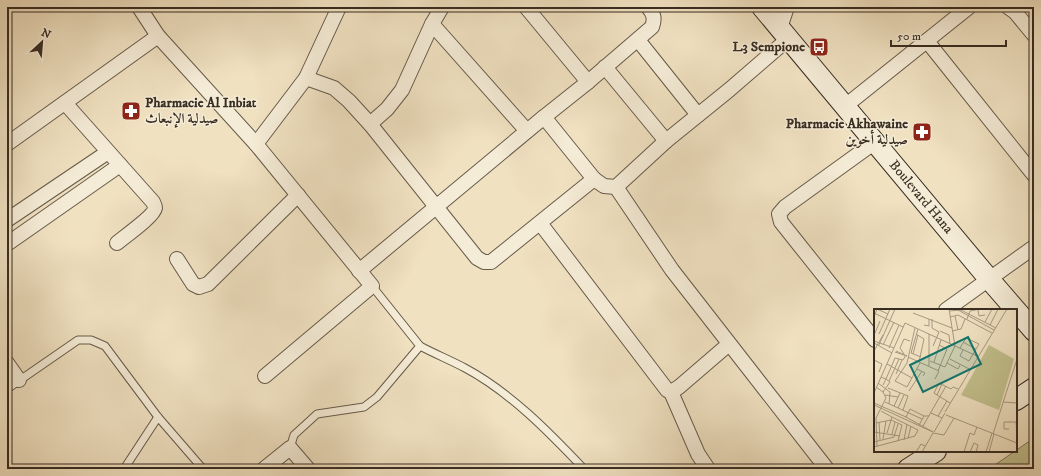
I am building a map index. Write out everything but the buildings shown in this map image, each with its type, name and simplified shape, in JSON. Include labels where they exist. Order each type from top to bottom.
[{"type":"street","points":[[256,144],[306,78],[339,7]]},
{"type":"street","points":[[370,124],[387,109],[402,90],[432,24],[442,7]]},
{"type":"street","points":[[526,7],[588,82]]},
{"type":"street","points":[[359,271],[638,40],[652,27],[655,20],[648,7]]},
{"type":"street","name":"Boulevard Hana","points":[[762,7],[844,107],[1015,309]]},
{"type":"street","points":[[544,117],[594,179],[604,186],[616,187],[698,115],[784,34],[787,7]]},
{"type":"street","points":[[844,107],[969,7]]},
{"type":"street","points":[[1008,7],[1015,12],[1034,35]]},
{"type":"street","points":[[145,9],[158,36],[256,144],[372,286],[265,376]]},
{"type":"street","points":[[432,24],[527,131]]},
{"type":"street","points":[[7,144],[65,104],[158,36]]},
{"type":"street","points":[[638,40],[698,115]]},
{"type":"street","points":[[927,41],[1034,175]]},
{"type":"street","points":[[605,67],[666,142]]},
{"type":"street","points":[[306,78],[334,88],[349,101],[370,124],[477,258],[484,262],[491,262],[594,179]]},
{"type":"street","points":[[65,104],[153,202],[155,209],[150,215],[117,243]]},
{"type":"street","points":[[874,339],[781,222],[779,214],[875,142]]},
{"type":"street","points":[[21,234],[8,219],[108,152]]},
{"type":"street","points":[[7,244],[120,165]]},
{"type":"street","points":[[616,187],[672,270],[827,469]]},
{"type":"street","points":[[177,259],[193,284],[199,287],[208,284],[298,195]]},
{"type":"street","points":[[540,223],[666,390],[671,392],[698,454],[708,469]]},
{"type":"street","points":[[947,309],[1034,247]]},
{"type":"street","name":"Boulevard Hana","points":[[1017,311],[1034,331]]},
{"type":"street","points":[[671,392],[679,387],[729,344]]},
{"type":"street","points":[[7,363],[19,380]]},
{"type":"street","points":[[1017,399],[1034,388]]},
{"type":"street","points":[[264,469],[290,448],[308,469]]},
{"type":"street","points":[[908,469],[934,452]]},
{"type":"lane","points":[[372,286],[420,346],[465,368],[497,389],[551,433],[584,469]]},
{"type":"lane","points":[[7,389],[78,340],[91,340],[105,346],[158,417],[203,469]]},
{"type":"lane","points":[[290,448],[294,435],[317,414],[364,406],[377,398],[420,346]]},
{"type":"lane","points":[[124,469],[158,417]]},
{"type":"shaded area","points":[[1034,438],[1034,469],[989,469],[1014,452],[1017,452],[1017,450]]},
{"type":"place","name":"L3 Sempione","points":[[819,47]]},
{"type":"place","name":"Pharmacie Al Inbiat صيدلية الإنبعاث","points":[[131,111]]},
{"type":"place","name":"Pharmacie Akhawaine صيدلية أخوين","points":[[922,132]]}]
